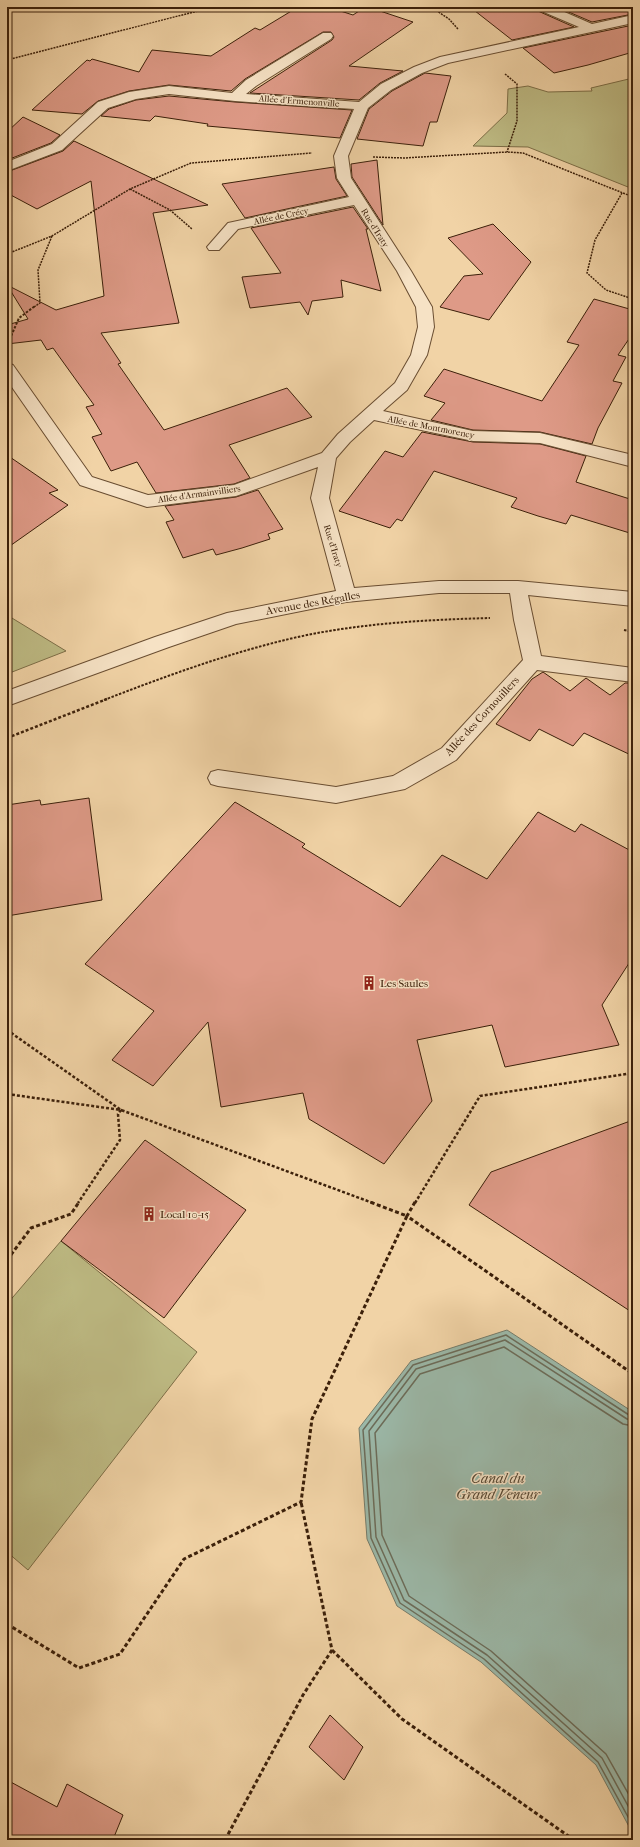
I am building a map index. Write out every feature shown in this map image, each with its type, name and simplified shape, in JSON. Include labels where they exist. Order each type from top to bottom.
[{"type":"street","points":[[543,7],[591,28]]},
{"type":"street","name":"Rue d'Iraty","points":[[346,595],[343,579],[320,498],[328,457],[344,438],[401,386],[419,355],[426,328],[424,307],[404,271],[344,178],[341,156],[362,106],[386,87],[418,70],[444,60],[633,19]]},
{"type":"street","name":"Allée d'Ermenonville","points":[[235,97],[251,83],[327,36]]},
{"type":"street","name":"Allée d'Ermenonville","points":[[7,167],[57,147],[104,105],[134,95],[169,90],[235,97],[362,106]]},
{"type":"street","name":"Allée de Crécy","points":[[214,247],[233,226],[357,200]]},
{"type":"street","name":"Allée d'Armainvilliers","points":[[7,368],[86,481],[147,501],[236,490],[328,457]]},
{"type":"street","name":"Allée de Montmorency","points":[[371,414],[474,436],[540,438],[633,461]]},
{"type":"street","name":"Avenue des Régalles","points":[[7,699],[162,642],[234,618],[346,595],[440,587],[518,587],[633,599]]},
{"type":"street","points":[[518,587],[523,620],[533,662],[633,675]]},
{"type":"street","name":"Allée des Cornouillers","points":[[218,778],[336,795],[398,783],[449,754],[533,662]]},
{"type":"path","points":[[7,60],[213,7]]},
{"type":"path","points":[[479,53],[517,84],[517,121],[507,152]]},
{"type":"path","points":[[130,189],[170,210],[214,247]]},
{"type":"path","points":[[622,193],[595,240],[587,273],[606,290],[633,300]]},
{"type":"path","points":[[7,345],[19,318],[40,302],[38,270],[52,236]]},
{"type":"path","points":[[7,738],[176,674],[227,656],[278,642],[334,631],[416,621],[488,618],[523,620]]},
{"type":"path","points":[[622,630],[633,632]]},
{"type":"path","points":[[7,1030],[121,1110]]},
{"type":"path","points":[[574,1840],[402,1719],[332,1650],[301,1502],[312,1419],[407,1216],[480,1096],[633,1073]]},
{"type":"path","points":[[7,1094],[121,1110],[407,1216],[633,1374]]},
{"type":"path","points":[[7,1260],[31,1228],[71,1214],[120,1140],[118,1114],[121,1110]]},
{"type":"path","points":[[7,1624],[78,1668],[120,1654],[184,1559],[301,1502]]},
{"type":"path","points":[[225,1840],[303,1694],[332,1650]]},
{"type":"shaded area","points":[[633,78],[633,189],[528,147],[473,146],[507,113],[508,89],[528,86],[548,92],[592,91],[591,88]]},
{"type":"shaded area","points":[[7,615],[66,651],[7,674]]},
{"type":"shaded area","points":[[61,1241],[197,1352],[28,1570],[7,1552],[7,1304]]},
{"type":"water","name":"Canal du Grand Veneur","points":[[507,1330],[633,1412],[633,1834],[596,1765],[481,1662],[397,1606],[367,1539],[359,1428],[411,1361]]},
{"type":"building","points":[[298,7],[328,7],[353,15],[365,7],[368,7],[413,22],[349,66],[403,71],[380,83],[359,100],[250,93],[332,40],[334,37],[331,32],[323,32],[245,79],[231,91],[169,85],[129,91],[98,101],[82,114],[32,110],[87,60],[90,61],[92,59],[139,72],[152,50],[211,56],[255,28],[260,30]]},
{"type":"building","points":[[470,7],[536,7],[538,11],[574,27],[512,40]]},
{"type":"building","points":[[557,7],[633,7],[633,14],[592,22]]},
{"type":"building","points":[[633,25],[633,52],[554,73],[523,48]]},
{"type":"building","points":[[425,73],[451,76],[437,122],[430,122],[423,146],[357,139],[369,109],[392,91]]},
{"type":"building","points":[[169,96],[352,110],[340,138],[207,126],[208,124],[155,116],[150,121],[101,116],[109,109],[136,100]]},
{"type":"building","points":[[23,117],[60,135],[51,143],[7,160],[7,132]]},
{"type":"building","points":[[74,141],[208,205],[153,213],[179,323],[101,333],[121,363],[118,364],[164,430],[287,388],[312,417],[229,445],[250,478],[234,484],[156,493],[137,462],[111,471],[92,437],[102,434],[86,407],[94,405],[53,348],[47,350],[41,340],[7,344],[7,325],[28,319],[7,285],[56,310],[104,296],[91,181],[37,209],[7,193],[7,172],[63,151]]},
{"type":"building","points":[[377,160],[383,225],[352,177],[351,164]]},
{"type":"building","points":[[334,167],[336,179],[347,196],[245,218],[222,184]]},
{"type":"building","points":[[353,207],[368,229],[366,229],[381,291],[341,280],[343,297],[312,301],[308,315],[300,302],[250,308],[242,277],[281,273],[251,228]]},
{"type":"building","points":[[493,224],[531,262],[489,320],[440,307],[464,276],[483,274],[448,238]]},
{"type":"building","points":[[594,299],[633,310],[633,333],[618,355],[626,357],[613,381],[622,383],[598,428],[592,444],[540,432],[473,430],[431,420],[445,403],[424,396],[444,369],[542,401],[579,345],[567,342]]},
{"type":"building","points":[[422,432],[473,442],[540,444],[586,456],[576,482],[633,500],[633,534],[571,515],[566,524],[538,516],[511,507],[517,498],[434,471],[402,521],[397,519],[390,528],[339,511],[385,451],[403,457]]},
{"type":"building","points":[[7,455],[58,490],[49,493],[68,505],[7,548]]},
{"type":"building","points":[[258,490],[283,529],[268,534],[270,539],[242,548],[216,555],[213,549],[183,558],[166,522],[174,520],[165,506],[236,497]]},
{"type":"building","points":[[543,672],[570,691],[586,678],[610,695],[625,683],[633,683],[633,756],[584,733],[573,746],[539,729],[530,741],[496,724],[532,679]]},
{"type":"building","points":[[89,798],[102,900],[7,916],[7,805],[40,800],[41,805]]},
{"type":"building","name":"Les Saules","points":[[235,802],[305,844],[302,847],[400,907],[442,855],[487,879],[538,812],[575,832],[581,824],[633,852],[633,957],[602,1005],[619,1045],[505,1067],[492,1025],[417,1040],[432,1101],[384,1164],[309,1119],[303,1093],[221,1107],[208,1022],[153,1086],[112,1060],[154,1011],[85,964]]},
{"type":"building","points":[[633,1120],[633,1313],[469,1205],[491,1172]]},
{"type":"building","name":"Local 10-15","points":[[145,1140],[246,1210],[164,1318],[61,1241]]},
{"type":"building","points":[[330,1715],[363,1747],[344,1780],[309,1747]]},
{"type":"building","points":[[7,1780],[57,1807],[67,1784],[123,1815],[114,1837],[119,1840],[7,1840]]},
{"type":"place","name":"Les Saules","points":[[369,983]]},
{"type":"place","name":"Local 10-15","points":[[149,1214]]}]
